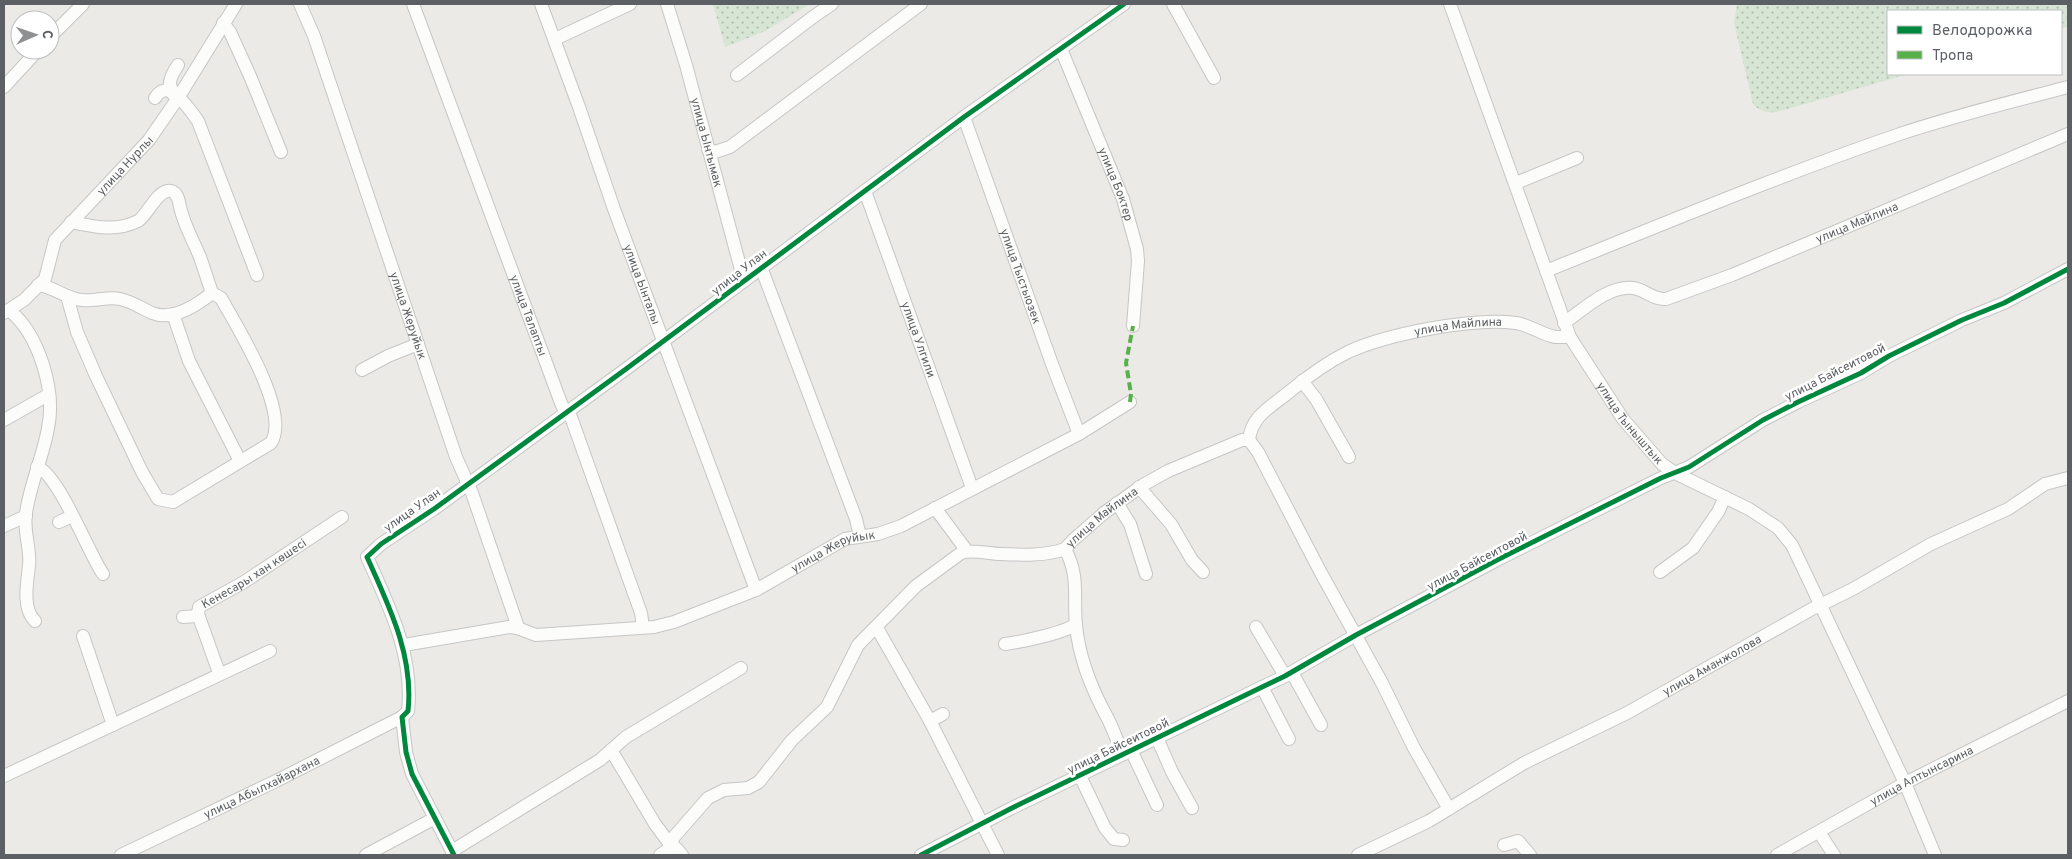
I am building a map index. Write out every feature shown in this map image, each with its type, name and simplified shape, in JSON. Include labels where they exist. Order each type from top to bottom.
[{"type":"street","points":[[60,27],[83,4]]},
{"type":"street","name":"улица Нурлы","points":[[7,311],[24,300],[45,279],[55,240],[149,140],[236,4]]},
{"type":"street","name":"улица Жеруйык","points":[[300,4],[314,36],[456,456],[488,535],[518,627]]},
{"type":"street","name":"улица Талапты","points":[[413,4],[565,412],[570,417],[641,613],[643,627]]},
{"type":"street","name":"улица Ынталы","points":[[541,4],[614,209],[756,590]]},
{"type":"street","points":[[555,39],[630,4]]},
{"type":"street","name":"улица Ынтымак","points":[[667,4],[686,65],[744,281]]},
{"type":"street","points":[[737,76],[832,4]]},
{"type":"street","points":[[708,149],[715,152],[730,147],[921,4]]},
{"type":"street","name":"улица Улан","points":[[404,646],[367,557],[381,544],[467,484],[664,340],[964,116],[1124,4]]},
{"type":"street","points":[[1173,4],[1214,78]]},
{"type":"street","name":"улица Тыныштык","points":[[1450,4],[1570,337],[1622,419],[1662,464],[1675,473],[1749,509],[1778,528],[1792,545],[1904,783],[1935,855]]},
{"type":"street","points":[[223,22],[230,32],[281,152]]},
{"type":"street","name":"улица Боктер","points":[[1061,49],[1123,199],[1137,249],[1138,261],[1133,326]]},
{"type":"street","points":[[4,87],[29,60]]},
{"type":"street","points":[[178,65],[171,79],[170,87],[198,121],[257,275]]},
{"type":"street","points":[[1546,271],[1654,226],[1897,135],[1993,106],[2068,87]]},
{"type":"street","points":[[155,98],[159,92],[165,90],[169,90],[176,96]]},
{"type":"street","name":"улица Тыстыозек","points":[[964,116],[1052,364],[1079,434]]},
{"type":"street","name":"улица Майлина","points":[[1564,323],[1606,295],[1621,289],[1633,288],[1658,299],[1666,299],[1724,278],[2068,134]]},
{"type":"street","points":[[1516,183],[1577,158]]},
{"type":"street","points":[[67,296],[77,332],[96,376],[142,472],[158,499],[173,502],[271,443],[274,438],[273,401],[258,366],[222,298],[212,293],[184,222],[176,194],[172,191],[166,191],[152,203],[140,220],[127,225],[110,229],[71,222]]},
{"type":"street","name":"улица Улгили","points":[[865,191],[972,488]]},
{"type":"street","points":[[761,267],[856,519],[860,536]]},
{"type":"street","name":"улица Байсеитовой","points":[[921,855],[982,823],[1288,675],[1356,635],[1497,560],[1624,496],[1696,463],[1763,420],[1861,373],[1930,336],[2004,303],[2068,269]]},
{"type":"street","points":[[38,285],[51,287],[67,296],[82,300],[108,297],[137,304],[153,314],[173,314],[197,305],[212,293]]},
{"type":"street","points":[[7,311],[20,319],[26,326],[38,350],[48,394],[49,426],[31,484],[26,516],[30,564],[27,578],[28,607],[30,616],[35,621]]},
{"type":"street","points":[[173,314],[190,361],[240,461]]},
{"type":"street","name":"улица Майлина","points":[[967,551],[1001,554],[1043,554],[1065,549],[1117,503],[1139,487],[1168,471],[1242,440],[1249,440],[1250,429],[1256,420],[1315,370],[1350,351],[1406,335],[1460,324],[1486,322],[1516,323],[1535,328],[1554,337],[1570,337]]},
{"type":"street","points":[[362,370],[388,356],[418,344]]},
{"type":"street","points":[[1302,381],[1312,392],[1349,457]]},
{"type":"street","points":[[4,420],[48,394]]},
{"type":"street","name":"улица Жеруйык","points":[[404,646],[509,627],[518,627],[536,635],[654,627],[685,619],[756,590],[845,539],[878,534],[902,526],[1079,434],[1130,402]]},
{"type":"street","points":[[1249,440],[1258,452],[1414,748],[1449,809]]},
{"type":"street","points":[[37,467],[42,468],[48,476],[84,535],[96,564],[103,574]]},
{"type":"street","name":"улица Аманжолова","points":[[1358,855],[1429,821],[1524,763],[1627,713],[1759,638],[1854,589],[1931,544],[2008,509],[2045,484],[2068,478]]},
{"type":"street","points":[[1139,487],[1171,524],[1192,560],[1203,572]]},
{"type":"street","points":[[1660,572],[1693,548],[1718,512],[1725,497]]},
{"type":"street","points":[[1117,503],[1130,524],[1146,574]]},
{"type":"street","points":[[677,851],[673,838],[708,798],[724,790],[748,788],[759,782],[792,740],[827,708],[858,645],[877,628],[916,586],[967,551],[935,508]]},
{"type":"street","points":[[4,526],[26,516]]},
{"type":"street","points":[[59,522],[72,516]]},
{"type":"street","name":"Кенесары хан көшесі","points":[[219,673],[198,616],[197,610],[199,607],[251,578],[342,517]]},
{"type":"street","points":[[1065,549],[1074,572],[1076,624],[1085,666],[1093,691],[1116,742],[1128,752],[1157,805]]},
{"type":"street","points":[[183,617],[198,616]]},
{"type":"street","points":[[1004,644],[1072,628],[1076,624]]},
{"type":"street","points":[[1256,627],[1288,675],[1294,678],[1321,725]]},
{"type":"street","points":[[877,628],[930,721],[998,855]]},
{"type":"street","points":[[84,636],[113,725]]},
{"type":"street","points":[[404,646],[410,699],[408,711],[402,717],[406,752],[412,774],[453,853],[600,760],[626,737],[740,668]]},
{"type":"street","points":[[4,776],[211,679],[219,673],[270,651]]},
{"type":"street","points":[[1262,688],[1290,739]]},
{"type":"street","name":"улица Алтынсарина","points":[[1777,855],[1904,783],[2068,701]]},
{"type":"street","points":[[930,721],[943,714]]},
{"type":"street","name":"улица Абылхайархана","points":[[121,855],[276,781],[402,717]]},
{"type":"street","points":[[1157,738],[1172,772],[1192,808]]},
{"type":"street","points":[[611,750],[654,824],[677,851]]},
{"type":"street","points":[[1080,776],[1105,828],[1114,839],[1123,840]]},
{"type":"street","points":[[366,855],[435,818]]},
{"type":"street","points":[[1819,832],[1834,855]]},
{"type":"street","points":[[1504,845],[1518,841],[1530,855]]},
{"type":"street","points":[[660,855],[677,851]]},
{"type":"green space","points":[[713,4],[810,4],[765,31],[725,47]]},
{"type":"green space","points":[[1737,4],[2068,4],[2068,26],[2062,29],[2062,10],[1887,10],[1887,75],[1905,75],[1777,112],[1761,110],[1753,104],[1734,23]]},
{"type":"marked path","points":[[1130,402],[1131,394],[1126,363],[1133,326]]},
{"type":"cycle path","points":[[454,855],[412,774],[406,752],[402,717],[408,711],[409,691],[403,651],[384,594],[367,557],[381,544],[434,509],[626,369],[964,117],[1124,4]]},
{"type":"cycle path","points":[[921,855],[1012,808],[1285,676],[1356,635],[1497,560],[1661,478],[1689,467],[1763,420],[1861,373],[1889,356],[1962,320],[2004,303],[2068,269]]}]
